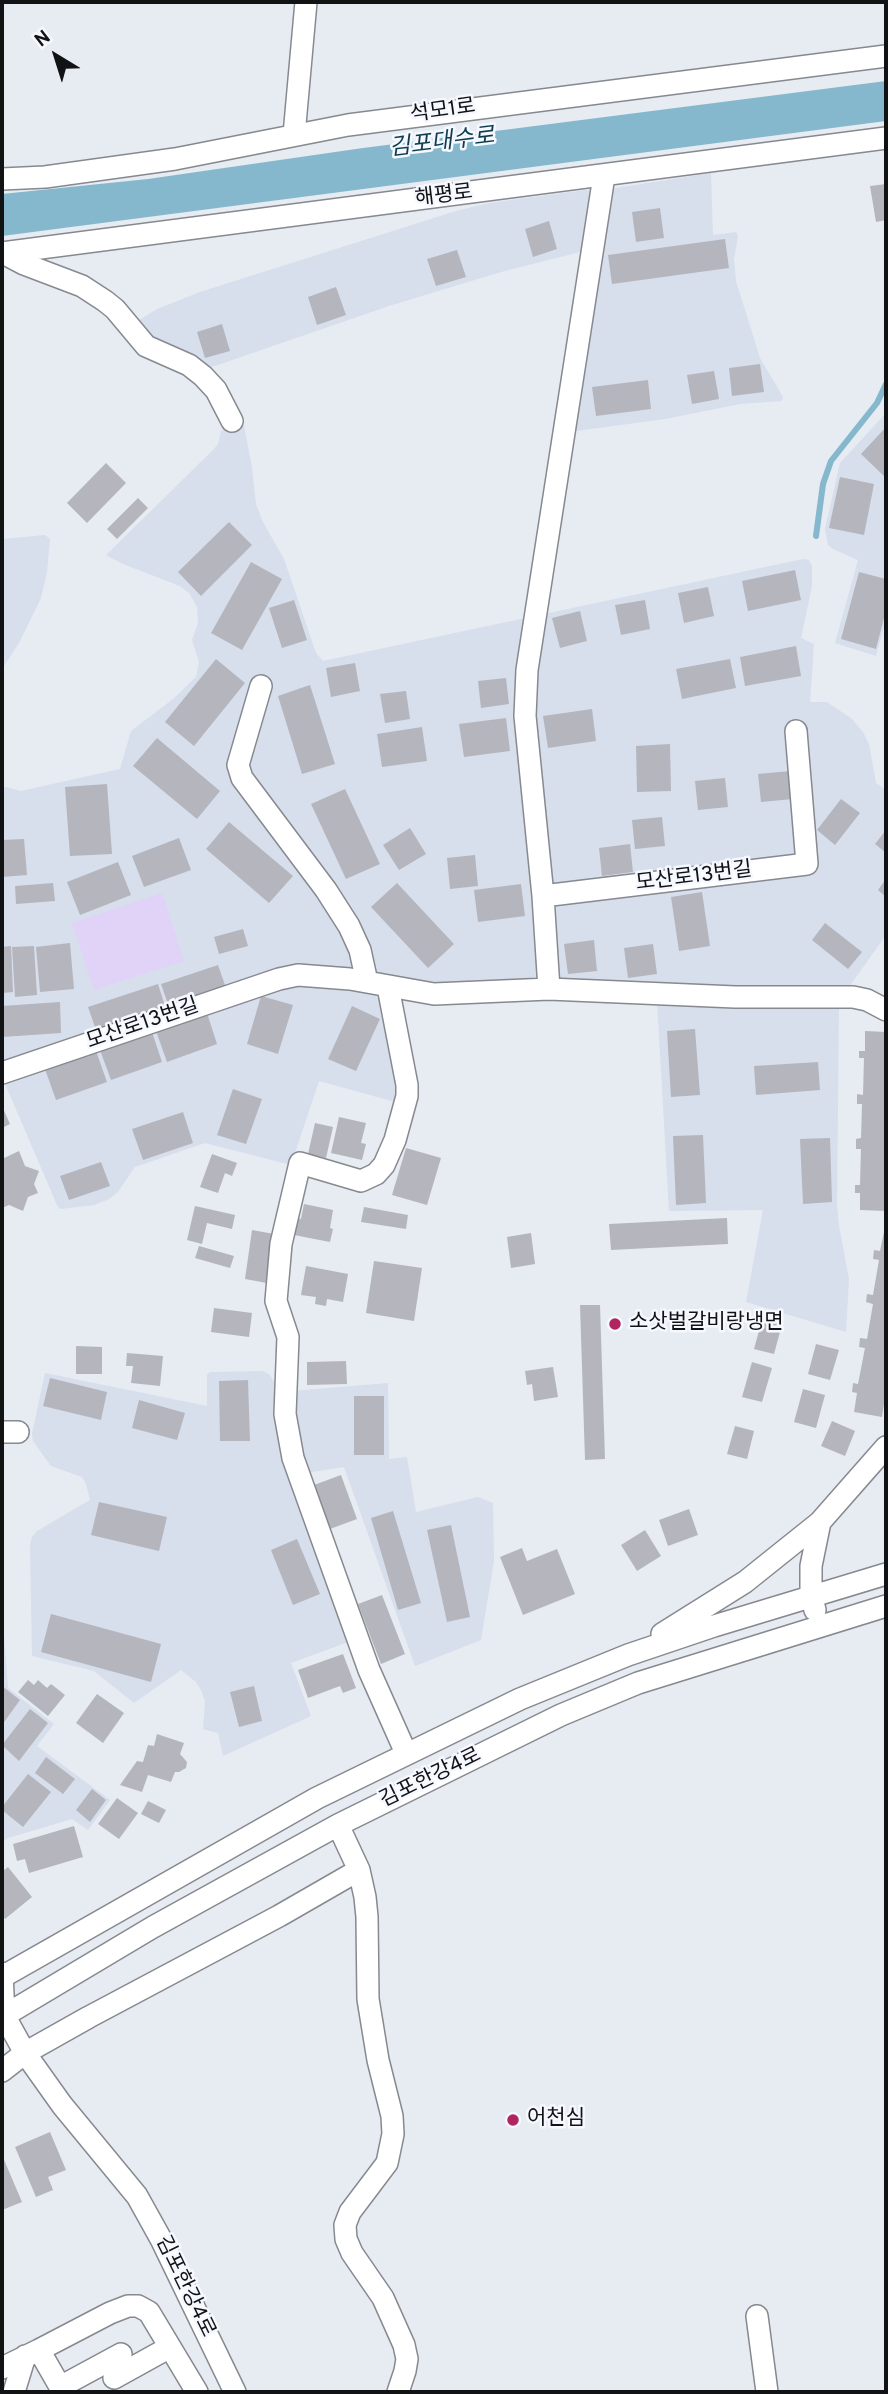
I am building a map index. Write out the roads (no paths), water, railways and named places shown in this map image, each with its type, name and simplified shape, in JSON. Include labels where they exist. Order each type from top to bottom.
[{"type":"street","points":[[294,135],[306,2]]},
{"type":"street","name":"석모1로","points":[[2,179],[45,177],[175,159],[294,135],[501,104],[886,56]]},
{"type":"street","name":"해평로","points":[[2,253],[886,138]]},
{"type":"street","points":[[549,989],[543,896],[526,728],[526,680],[604,176]]},
{"type":"street","points":[[2,253],[82,286],[105,300],[146,346],[189,365],[203,376],[220,396],[232,421]]},
{"type":"street","points":[[261,686],[238,765],[242,778],[326,890],[349,926],[360,950],[367,982]]},
{"type":"street","name":"모산로13번길","points":[[543,896],[807,864],[796,731]]},
{"type":"street","name":"모산로13번길","points":[[2,1073],[279,979],[298,975],[323,975],[434,995],[549,989],[735,997],[853,997],[867,1000],[886,1010]]},
{"type":"street","name":"김포한강4로","points":[[388,986],[406,1074],[407,1096],[389,1155],[376,1174],[360,1181],[300,1163],[281,1244],[276,1301],[288,1338],[285,1393],[288,1436],[293,1458],[369,1670],[406,1753]]},
{"type":"street","points":[[628,1656],[745,1582],[820,1522],[886,1447]]},
{"type":"street","points":[[819,1625],[811,1596],[811,1566],[820,1522]]},
{"type":"street","name":"김포한강4로","points":[[234,2392],[179,2275],[137,2196],[62,2105],[25,2053],[3,2016],[2,1976],[317,1798],[520,1699],[628,1656],[886,1574]]},
{"type":"street","name":"김포한강4로","points":[[3,2016],[153,1927],[338,1825],[586,1704],[638,1683],[886,1606]]},
{"type":"street","points":[[338,1825],[359,1870],[368,1917],[368,1999],[378,2060],[392,2116],[393,2134],[387,2163],[350,2212],[345,2225],[346,2239],[352,2253],[383,2298],[404,2345],[405,2371],[398,2392]]},
{"type":"street","points":[[2,2071],[25,2053],[359,1870]]},
{"type":"street","points":[[2,2368],[128,2306],[138,2306],[149,2312],[170,2347],[189,2390]]},
{"type":"street","points":[[757,2316],[766,2392]]},
{"type":"street","points":[[114,2378],[170,2347]]},
{"type":"street","points":[[32,2353],[61,2390],[121,2354]]},
{"type":"street","points":[[14,2392],[32,2353]]},
{"type":"water","name":"김포대수로","points":[[886,81],[886,121],[2,236],[2,194],[148,179],[363,148]]},
{"type":"waterway","points":[[816,536],[823,484],[831,461],[877,403],[886,384]]},
{"type":"place","name":"소삿벌갈비랑냉면","points":[[615,1324]]},
{"type":"place","name":"어천심","points":[[513,2120]]}]
